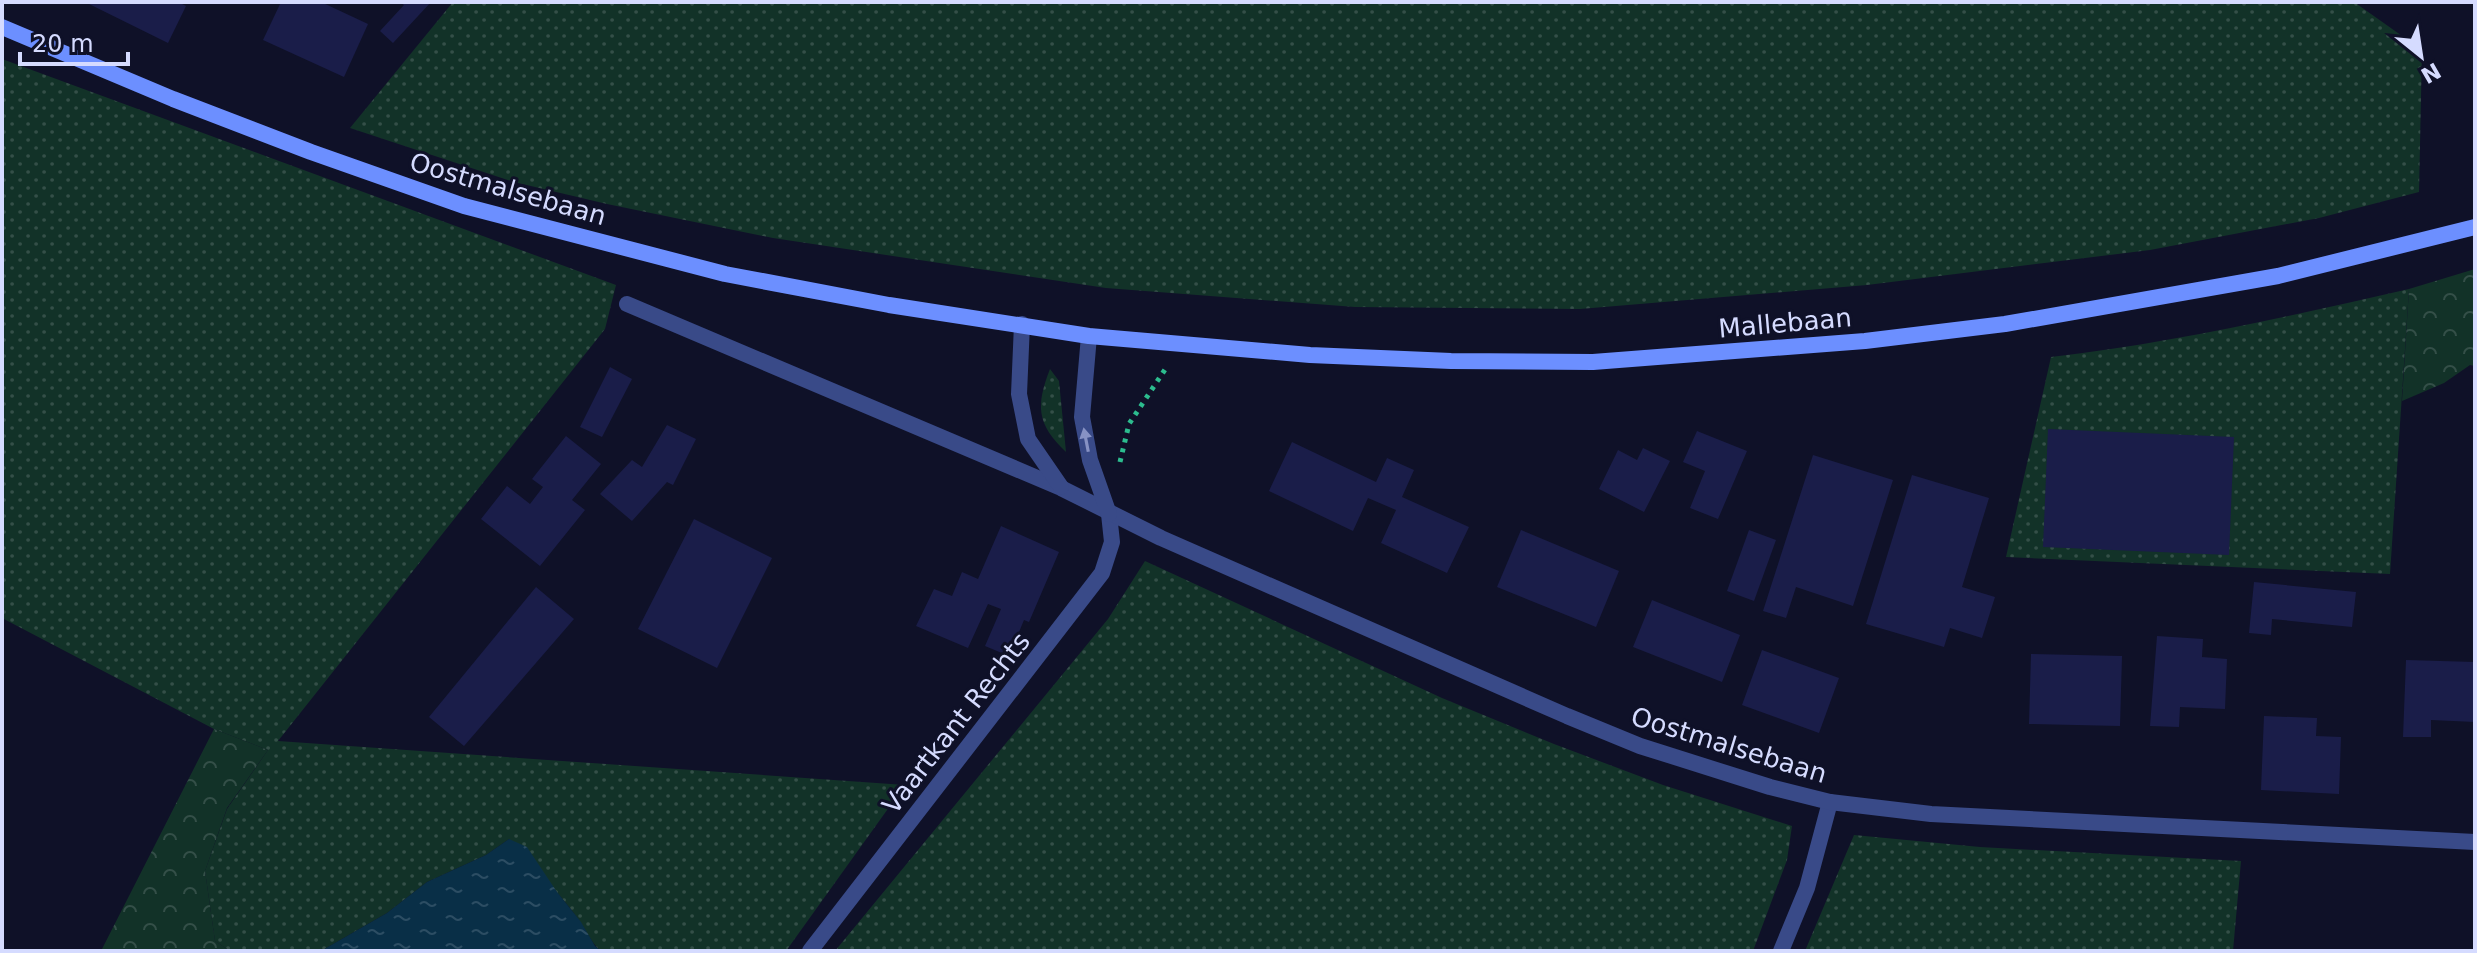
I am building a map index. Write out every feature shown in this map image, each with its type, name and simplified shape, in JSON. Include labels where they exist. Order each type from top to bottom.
[{"type":"main road","name":"Oostmalsebaan","points":[[2,27],[187,105],[464,206],[725,274],[889,305],[1089,336]]},
{"type":"main road","name":"Mallebaan","points":[[1089,336],[1310,355],[1593,362],[1865,341],[2005,324],[2278,276],[2475,227]]},
{"type":"street","name":"Oostmalsebaan","points":[[627,304],[1061,488],[1109,514],[1640,746],[1770,787],[1830,802],[1993,818],[2475,842]]},
{"type":"street","name":"Oostmalsebaan","points":[[1022,324],[1019,394],[1028,439],[1061,488]]},
{"type":"street","points":[[1089,336],[1082,417],[1090,460],[1109,514]]},
{"type":"street","name":"Vaartkant Rechts","points":[[810,951],[1102,573],[1112,542],[1109,514]]},
{"type":"street","points":[[1781,951],[1807,888],[1830,802]]},
{"type":"path","points":[[1119,469],[1129,424],[1184,344]]},
{"type":"green space","points":[[453,2],[2354,2],[2422,50],[2419,192],[2319,218],[2150,250],[1867,285],[1580,309],[1355,307],[1106,288],[773,238],[607,204],[514,182],[350,128]]},
{"type":"green space","points":[[2,59],[616,285],[605,329],[278,741],[905,785],[786,951],[601,951],[563,899],[509,839],[486,855],[427,882],[387,913],[321,951],[230,951],[215,941],[205,871],[227,809],[268,750],[214,729],[2,618]]},
{"type":"green space","points":[[2475,269],[2475,366],[2470,365],[2444,383],[2402,401],[2409,289]]},
{"type":"green space","points":[[2409,289],[2390,574],[2006,557],[2051,357],[2186,336]]},
{"type":"green space","points":[[1050,369],[1059,381],[1066,452],[1049,432],[1042,414],[1042,393]]},
{"type":"green space","points":[[1145,561],[1442,698],[1554,744],[1663,785],[1792,826],[1787,860],[1753,951],[835,951],[1108,619]]},
{"type":"green space","points":[[214,729],[268,750],[227,808],[205,871],[215,941],[230,951],[101,951]]},
{"type":"green space","points":[[1854,835],[1980,847],[2241,861],[2233,951],[1805,951]]},
{"type":"water","points":[[509,839],[527,847],[601,951],[321,951],[387,913],[427,882],[486,855]]},
{"type":"building","points":[[85,2],[178,2],[186,6],[168,43]]},
{"type":"building","points":[[281,2],[321,2],[368,24],[344,77],[263,40]]},
{"type":"building","points":[[400,2],[431,2],[393,43],[380,31],[404,5]]},
{"type":"building","points":[[610,367],[632,379],[602,437],[580,427]]},
{"type":"building","points":[[667,425],[696,439],[673,485],[667,482],[632,521],[600,494],[632,460],[642,467]]},
{"type":"building","points":[[2048,429],[2234,437],[2229,555],[2043,547]]},
{"type":"building","points":[[1697,431],[1747,451],[1718,519],[1690,508],[1705,471],[1683,462]]},
{"type":"building","points":[[566,436],[601,464],[572,500],[585,510],[540,566],[481,519],[507,486],[530,504],[543,487],[532,479]]},
{"type":"building","points":[[1292,442],[1376,482],[1387,458],[1414,470],[1402,497],[1469,527],[1447,573],[1381,543],[1396,510],[1368,498],[1353,531],[1269,491]]},
{"type":"building","points":[[1643,448],[1670,461],[1644,512],[1599,489],[1618,450],[1637,460]]},
{"type":"building","points":[[1813,455],[1893,480],[1853,606],[1796,587],[1786,618],[1763,611]]},
{"type":"building","points":[[1912,475],[1989,498],[1962,587],[1995,597],[1982,638],[1950,628],[1944,647],[1866,624]]},
{"type":"building","points":[[694,519],[772,558],[717,668],[638,629]]},
{"type":"building","points":[[1001,526],[1059,552],[1029,622],[1024,620],[1009,656],[985,646],[1001,609],[988,604],[968,648],[916,626],[934,589],[952,596],[962,572],[978,579]]},
{"type":"building","points":[[1521,530],[1619,571],[1596,627],[1497,587]]},
{"type":"building","points":[[1749,530],[1776,540],[1754,601],[1727,591]]},
{"type":"building","points":[[2254,582],[2356,592],[2352,627],[2272,619],[2271,635],[2249,633]]},
{"type":"building","points":[[536,587],[574,619],[464,746],[429,717]]},
{"type":"building","points":[[1652,600],[1740,635],[1722,682],[1633,647]]},
{"type":"building","points":[[2157,636],[2203,639],[2202,657],[2227,659],[2225,709],[2180,707],[2179,727],[2150,726]]},
{"type":"building","points":[[1762,650],[1839,678],[1819,733],[1742,705]]},
{"type":"building","points":[[2031,654],[2122,656],[2120,726],[2029,724]]},
{"type":"building","points":[[2406,660],[2475,662],[2475,722],[2431,720],[2431,737],[2403,737]]},
{"type":"building","points":[[2264,716],[2317,718],[2316,736],[2341,737],[2339,794],[2261,790]]}]
